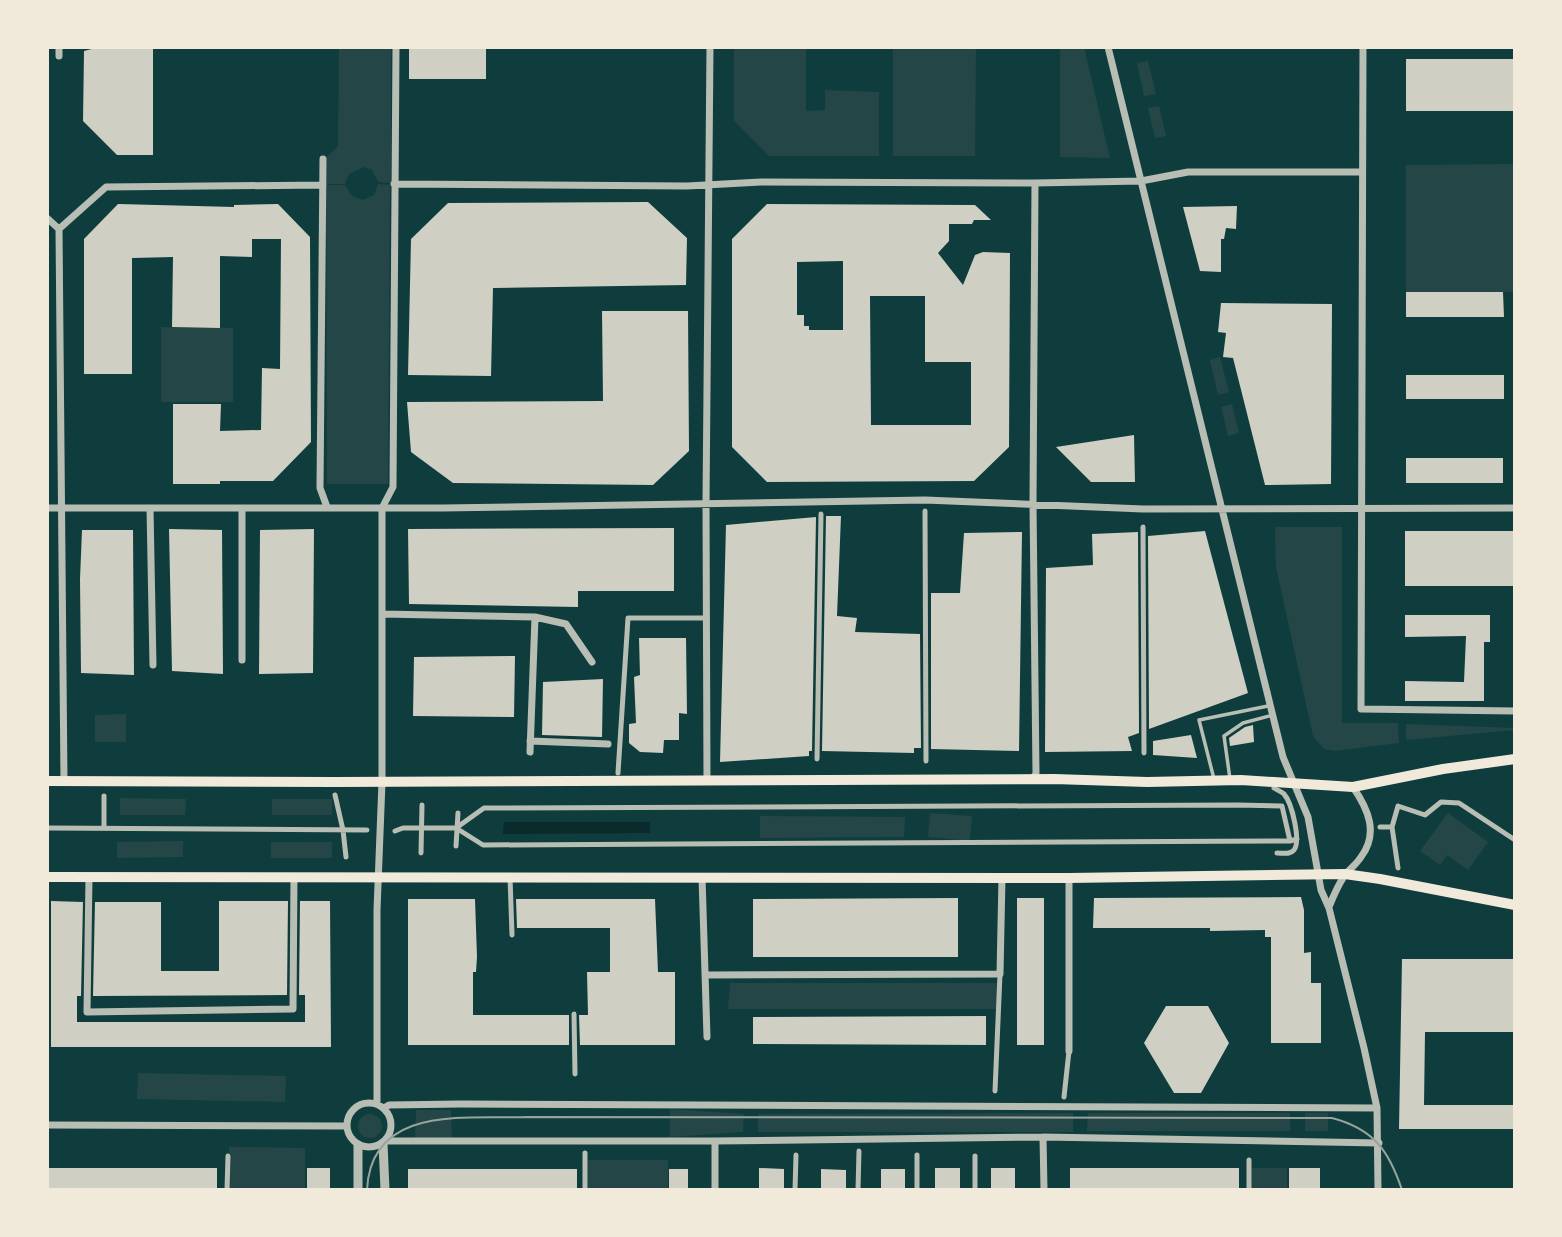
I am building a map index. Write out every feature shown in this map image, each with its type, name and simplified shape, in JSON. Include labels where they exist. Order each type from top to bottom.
[{"type":"main road","points":[[47,781],[1033,779],[1230,781],[1353,788],[1443,769],[1515,759]]},
{"type":"main road","points":[[47,877],[1069,878],[1345,874],[1515,905]]},
{"type":"street","points":[[380,1106],[382,508],[393,487],[396,47]]},
{"type":"street","points":[[707,781],[706,503],[710,47]]},
{"type":"street","points":[[1108,47],[1283,757],[1311,828],[1318,875],[1355,1009],[1377,1108],[1378,1190]]},
{"type":"street","points":[[1363,47],[1361,709],[1515,711]]},
{"type":"street","points":[[323,159],[320,488],[327,507]]},
{"type":"street","points":[[394,184],[687,186],[761,182],[1035,183],[1142,181],[1188,172],[1362,172]]},
{"type":"street","points":[[1033,779],[1036,773],[1032,504],[1035,183]]},
{"type":"street","points":[[59,229],[106,187],[323,185]]},
{"type":"street","points":[[47,218],[59,229],[64,781]]},
{"type":"street","points":[[47,508],[382,508],[925,500],[1143,509],[1515,509]]},
{"type":"street","points":[[150,508],[153,665]]},
{"type":"street","points":[[242,508],[242,660]]},
{"type":"street","points":[[925,511],[926,761]]},
{"type":"street","points":[[817,759],[821,514]]},
{"type":"street","points":[[1143,527],[1144,753]]},
{"type":"street","points":[[382,614],[535,617],[566,624],[592,662]]},
{"type":"street","points":[[530,752],[535,617]]},
{"type":"street","points":[[618,773],[628,618],[707,618]]},
{"type":"street","points":[[530,741],[608,744]]},
{"type":"street","points":[[1274,788],[1284,793],[1289,803],[1297,839],[1294,849],[1289,853],[1277,853]]},
{"type":"street","points":[[1329,908],[1345,874],[1364,854],[1371,837],[1368,815],[1353,788]]},
{"type":"street","points":[[335,795],[346,856]]},
{"type":"street","points":[[104,796],[104,828]]},
{"type":"street","points":[[1398,868],[1392,827],[1398,806],[1425,815],[1441,802],[1459,803],[1515,840]]},
{"type":"street","points":[[421,853],[422,805]]},
{"type":"street","points":[[456,828],[484,808],[1237,805],[1282,806],[1290,841]]},
{"type":"street","points":[[456,846],[458,813]]},
{"type":"street","points":[[397,823],[403,828]]},
{"type":"street","points":[[1380,827],[1392,827]]},
{"type":"street","points":[[47,828],[367,831]]},
{"type":"street","points":[[395,831],[403,828],[456,828],[483,845],[1297,839]]},
{"type":"street","points":[[89,877],[87,1012],[293,1009],[294,877]]},
{"type":"street","points":[[510,877],[512,935]]},
{"type":"street","points":[[702,877],[706,1037]]},
{"type":"street","points":[[995,1091],[1002,877]]},
{"type":"street","points":[[1064,1097],[1069,1051],[1069,878]]},
{"type":"street","points":[[706,975],[1000,974]]},
{"type":"street","points":[[574,1014],[575,1074]]},
{"type":"street","points":[[385,1190],[384,1142],[392,1128],[389,1113],[370,1103],[356,1107],[351,1112],[347,1126],[348,1133],[358,1144],[371,1148],[384,1142],[1043,1137],[1379,1143]]},
{"type":"street","points":[[380,1106],[460,1104],[1377,1108]]},
{"type":"street","points":[[47,1125],[347,1126]]},
{"type":"street","points":[[1043,1137],[1044,1190]]},
{"type":"street","points":[[715,1141],[715,1190]]},
{"type":"street","points":[[358,1144],[358,1190]]},
{"type":"street","points":[[858,1190],[859,1151]]},
{"type":"street","points":[[585,1153],[585,1190]]},
{"type":"street","points":[[795,1190],[796,1155]]},
{"type":"street","points":[[917,1155],[917,1190]]},
{"type":"street","points":[[227,1190],[228,1156]]},
{"type":"street","points":[[975,1156],[975,1190]]},
{"type":"street","points":[[1249,1160],[1249,1190]]},
{"type":"lane","points":[[1214,781],[1199,720],[1270,705]]},
{"type":"lane","points":[[1230,781],[1224,736],[1243,723],[1273,715]]},
{"type":"shaded area","points":[[339,47],[391,47],[391,183],[378,182],[372,170],[364,167],[349,174],[345,184],[326,184],[326,158],[338,146]]},
{"type":"shaded area","points":[[734,47],[806,47],[806,111],[825,110],[825,90],[879,92],[879,156],[769,156],[734,121]]},
{"type":"shaded area","points":[[893,47],[976,47],[975,156],[893,156]]},
{"type":"shaded area","points":[[1060,47],[1084,47],[1110,158],[1060,157]]},
{"type":"shaded area","points":[[1148,61],[1156,94],[1144,96],[1137,63]]},
{"type":"shaded area","points":[[1159,106],[1166,136],[1155,138],[1148,108]]},
{"type":"shaded area","points":[[1515,164],[1515,292],[1406,292],[1406,165]]},
{"type":"shaded area","points":[[378,184],[390,185],[388,484],[327,484],[326,185],[345,185],[352,196],[363,200],[374,195]]},
{"type":"shaded area","points":[[161,327],[233,328],[233,402],[161,402]]},
{"type":"shaded area","points":[[1220,357],[1229,392],[1218,395],[1210,360]]},
{"type":"shaded area","points":[[1232,404],[1239,433],[1228,436],[1221,407]]},
{"type":"shaded area","points":[[1275,527],[1342,527],[1342,723],[1398,723],[1399,743],[1335,751],[1324,749],[1313,736],[1276,567]]},
{"type":"shaded area","points":[[126,714],[126,742],[95,742],[95,715]]},
{"type":"shaded area","points":[[1406,724],[1515,728],[1515,730],[1406,740]]},
{"type":"shaded area","points":[[120,798],[186,799],[185,815],[120,815]]},
{"type":"shaded area","points":[[272,799],[332,799],[332,815],[272,815]]},
{"type":"shaded area","points":[[930,813],[972,816],[970,841],[928,837]]},
{"type":"shaded area","points":[[1448,813],[1488,842],[1468,870],[1447,855],[1440,865],[1420,851]]},
{"type":"shaded area","points":[[760,816],[905,817],[904,837],[760,838]]},
{"type":"shaded area","points":[[504,822],[650,822],[650,833],[503,834]]},
{"type":"shaded area","points":[[183,841],[183,857],[117,858],[117,842]]},
{"type":"shaded area","points":[[271,842],[332,842],[332,858],[271,858]]},
{"type":"shaded area","points":[[730,983],[1000,983],[1000,1009],[728,1009]]},
{"type":"shaded area","points":[[138,1073],[286,1076],[285,1102],[137,1099]]},
{"type":"shaded area","points":[[670,1109],[744,1114],[743,1132],[670,1137]]},
{"type":"shaded area","points":[[416,1110],[451,1110],[452,1138],[415,1138]]},
{"type":"shaded area","points":[[1073,1113],[1073,1132],[758,1132],[758,1114]]},
{"type":"shaded area","points":[[1088,1113],[1290,1113],[1290,1131],[1087,1131]]},
{"type":"shaded area","points":[[1305,1113],[1328,1113],[1328,1131],[1305,1131]]},
{"type":"shaded area","points":[[370,1114],[381,1121],[382,1126],[375,1137],[370,1138],[359,1131],[358,1126],[365,1115]]},
{"type":"shaded area","points":[[229,1147],[305,1148],[305,1190],[229,1190]]},
{"type":"shaded area","points":[[588,1160],[668,1160],[668,1190],[588,1190]]},
{"type":"shaded area","points":[[1250,1168],[1287,1168],[1287,1190],[1250,1190]]},
{"type":"building","points":[[99,47],[153,47],[153,155],[117,155],[83,121],[84,51]]},
{"type":"building","points":[[409,47],[486,47],[486,79],[409,79]]},
{"type":"building","points":[[1406,59],[1515,59],[1515,111],[1406,111]]},
{"type":"building","points":[[648,202],[687,238],[686,285],[493,288],[491,376],[408,375],[411,239],[448,203]]},
{"type":"building","points":[[118,204],[234,207],[278,204],[310,237],[311,442],[273,481],[173,484],[173,404],[221,404],[220,431],[261,430],[262,368],[280,369],[281,239],[252,239],[252,257],[220,256],[220,328],[172,327],[173,257],[132,258],[132,374],[84,374],[84,239]]},
{"type":"building","points":[[767,204],[975,205],[991,220],[974,220],[972,224],[949,224],[949,241],[938,253],[963,285],[975,255],[983,252],[1010,253],[1009,447],[974,481],[767,482],[732,447],[732,239]],"holes":[[[843,261],[843,330],[809,330],[809,326],[804,326],[804,315],[797,315],[797,262]],[[870,296],[925,296],[925,362],[971,362],[971,425],[871,425]]]},
{"type":"building","points":[[1237,206],[1236,229],[1226,228],[1224,239],[1221,239],[1221,272],[1200,271],[1183,207]]},
{"type":"building","points":[[1406,292],[1503,292],[1504,317],[1406,317]]},
{"type":"building","points":[[1221,303],[1332,304],[1331,484],[1265,485],[1233,358],[1223,357],[1226,333],[1218,332]]},
{"type":"building","points":[[602,311],[688,311],[689,451],[653,485],[453,483],[411,452],[407,402],[603,401]]},
{"type":"building","points":[[1406,375],[1504,375],[1504,399],[1406,399]]},
{"type":"building","points":[[1134,435],[1135,482],[1091,482],[1056,447]]},
{"type":"building","points":[[1406,458],[1503,458],[1503,483],[1406,483]]},
{"type":"building","points":[[826,516],[841,516],[837,616],[857,618],[855,632],[920,634],[921,748],[914,748],[914,753],[822,751]]},
{"type":"building","points":[[816,517],[812,751],[809,751],[809,756],[720,762],[726,525]]},
{"type":"building","points":[[674,528],[674,591],[578,591],[578,607],[409,604],[408,529]]},
{"type":"building","points":[[169,529],[222,530],[223,674],[172,671]]},
{"type":"building","points":[[314,529],[313,673],[259,674],[260,530]]},
{"type":"building","points":[[82,530],[133,530],[134,675],[81,673]]},
{"type":"building","points":[[1205,531],[1248,693],[1149,729],[1148,536]]},
{"type":"building","points":[[1405,531],[1515,531],[1515,586],[1405,586]]},
{"type":"building","points":[[1022,532],[1019,751],[931,749],[931,593],[960,593],[964,533]]},
{"type":"building","points":[[1138,532],[1139,733],[1128,737],[1132,751],[1045,752],[1046,568],[1093,565],[1092,534]]},
{"type":"building","points":[[1405,615],[1490,615],[1490,642],[1484,642],[1484,701],[1405,701],[1405,681],[1464,682],[1466,636],[1405,637]]},
{"type":"building","points":[[639,638],[686,638],[687,714],[679,713],[679,740],[664,740],[663,753],[640,752],[629,743],[629,724],[636,723],[634,677],[640,675]]},
{"type":"building","points":[[515,656],[514,717],[413,716],[414,657]]},
{"type":"building","points":[[603,679],[602,737],[542,735],[543,682]]},
{"type":"building","points":[[1253,725],[1254,742],[1230,746],[1229,738]]},
{"type":"building","points":[[1191,735],[1197,758],[1153,755],[1153,741]]},
{"type":"building","points":[[1301,897],[1304,910],[1304,953],[1311,952],[1311,983],[1321,983],[1321,1043],[1271,1043],[1271,937],[1265,937],[1265,930],[1093,928],[1094,898]]},
{"type":"building","points":[[958,898],[958,957],[753,957],[753,899]]},
{"type":"building","points":[[1017,898],[1044,898],[1044,1045],[1017,1045]]},
{"type":"building","points":[[408,899],[475,899],[477,957],[476,972],[473,972],[473,1015],[569,1015],[569,1045],[408,1045]]},
{"type":"building","points":[[516,899],[655,899],[658,972],[675,972],[675,1045],[580,1045],[579,1015],[588,1015],[587,972],[610,972],[610,928],[517,928]]},
{"type":"building","points":[[51,901],[83,902],[81,996],[77,996],[77,1022],[305,1022],[305,995],[299,995],[300,901],[330,901],[331,1047],[51,1047]]},
{"type":"building","points":[[219,901],[288,901],[287,995],[93,996],[95,902],[161,902],[161,971],[219,971]]},
{"type":"building","points":[[1402,959],[1515,959],[1515,1032],[1425,1032],[1424,1105],[1515,1105],[1515,1129],[1399,1129]]},
{"type":"building","points":[[1166,1006],[1208,1006],[1229,1043],[1201,1093],[1174,1093],[1144,1043]]},
{"type":"building","points":[[986,1016],[986,1045],[753,1044],[753,1017]]},
{"type":"building","points":[[48,1168],[217,1168],[217,1190],[49,1190]]},
{"type":"building","points":[[307,1168],[330,1168],[330,1190],[307,1190]]},
{"type":"building","points":[[759,1168],[784,1169],[784,1190],[759,1190]]},
{"type":"building","points":[[935,1168],[960,1168],[960,1190],[935,1190]]},
{"type":"building","points":[[991,1168],[1015,1168],[1015,1190],[991,1190]]},
{"type":"building","points":[[1070,1168],[1239,1168],[1239,1190],[1070,1190]]},
{"type":"building","points":[[1289,1168],[1320,1168],[1320,1190],[1289,1190]]},
{"type":"building","points":[[408,1169],[577,1169],[577,1190],[408,1190]]},
{"type":"building","points":[[669,1169],[688,1169],[688,1190],[669,1190]]},
{"type":"building","points":[[821,1169],[846,1170],[846,1190],[821,1190]]},
{"type":"building","points":[[881,1169],[905,1169],[905,1190],[881,1190]]},
{"type":"tram line","points":[[367,1190],[373,1162],[385,1143],[404,1130],[426,1122],[478,1117],[1332,1118],[1359,1128],[1378,1143],[1402,1190]]}]
